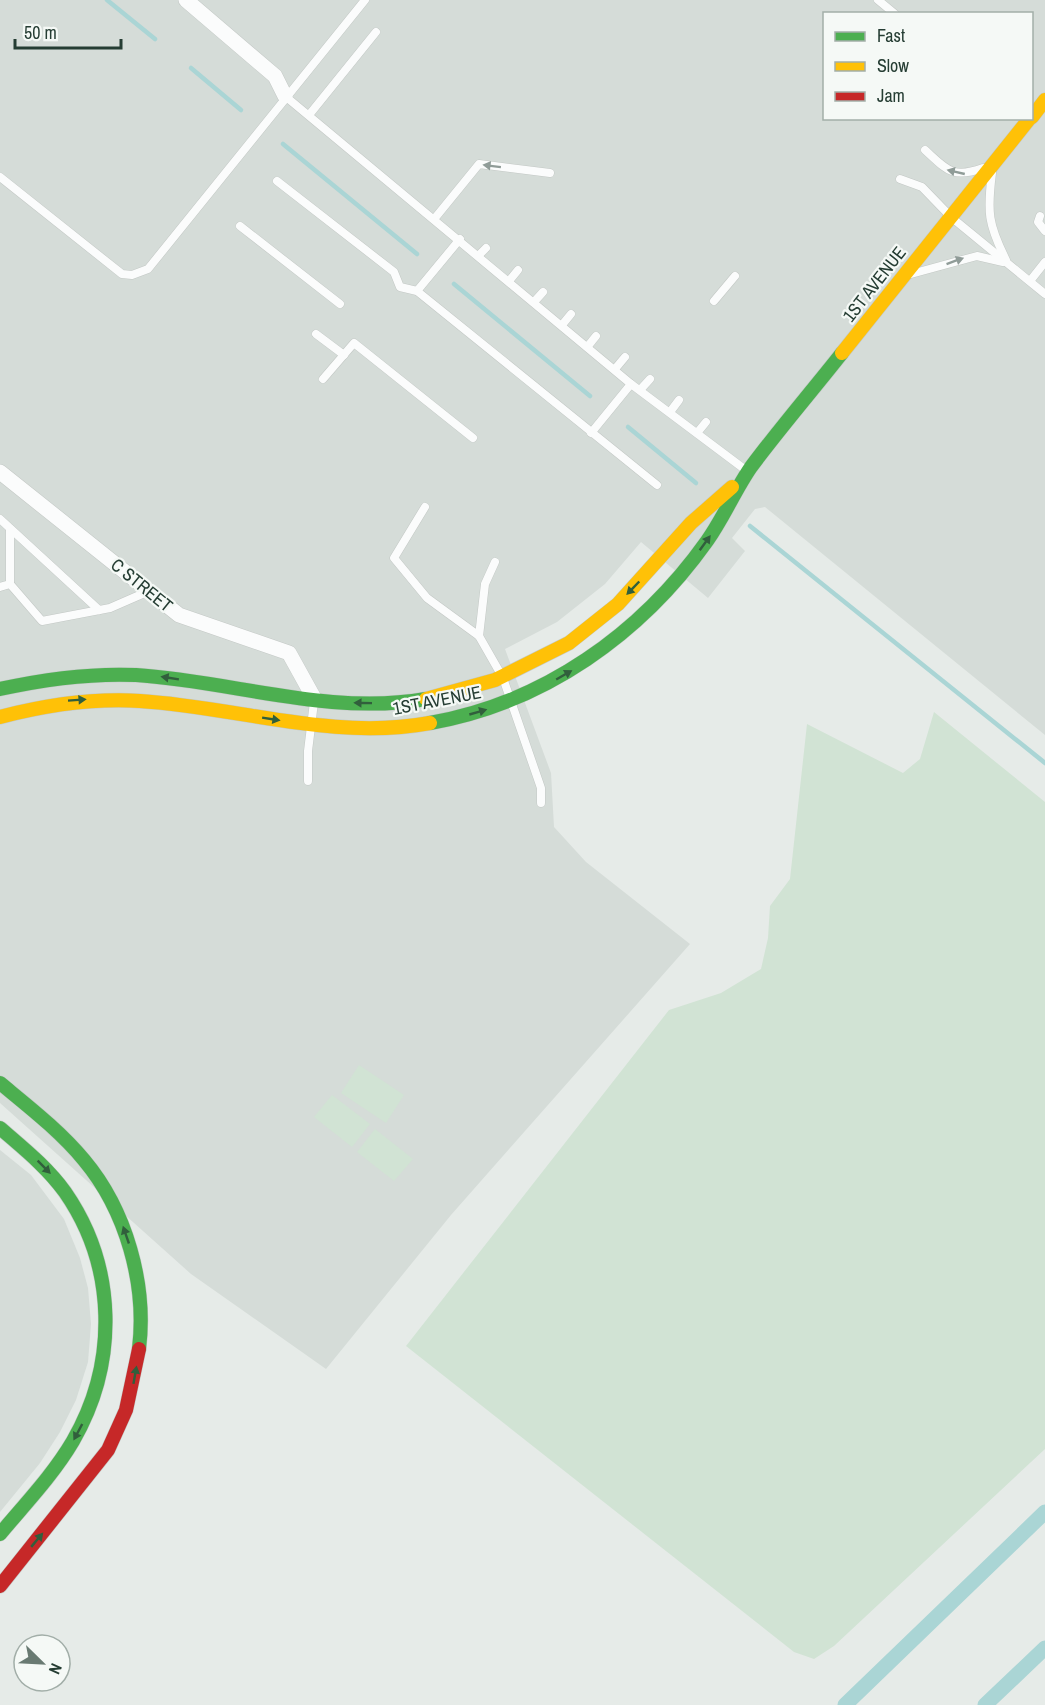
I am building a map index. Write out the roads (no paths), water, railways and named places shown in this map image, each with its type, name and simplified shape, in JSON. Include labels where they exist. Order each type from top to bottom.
[{"type":"street","points":[[186,0],[275,76],[285,96]]},
{"type":"street","name":"1ST AVENUE","points":[[1033,114],[1045,100]]},
{"type":"street","name":"1ST AVENUE","points":[[0,717],[44,704],[112,698],[152,701],[312,725],[359,729],[403,728],[472,714],[512,702],[580,666],[616,640],[646,612],[708,541],[748,472],[1027,120]]},
{"type":"street","name":"C STREET","points":[[0,472],[179,615],[289,653],[315,700]]},
{"type":"street","name":"1ST AVENUE","points":[[0,689],[50,677],[112,673],[155,675],[315,700],[360,704],[400,703],[503,678],[568,644],[599,621],[662,559],[691,524],[748,472]]},
{"type":"street","points":[[0,1083],[53,1130],[95,1174],[124,1229],[134,1258],[141,1322],[135,1374],[124,1415],[111,1444],[92,1473],[0,1586]]},
{"type":"street","points":[[0,1128],[35,1158],[66,1192],[91,1236],[106,1294],[108,1323],[105,1357],[87,1416],[73,1443],[0,1534]]},
{"type":"lane","points":[[0,177],[122,274],[132,275],[148,269],[285,96],[365,0]]},
{"type":"lane","points":[[878,0],[893,12]]},
{"type":"lane","points":[[309,115],[376,32]]},
{"type":"lane","points":[[285,96],[435,218],[631,384],[748,472]]},
{"type":"lane","points":[[925,150],[949,172],[964,174],[994,164],[988,207],[995,237],[1007,263]]},
{"type":"lane","points":[[435,218],[479,164],[550,173]]},
{"type":"lane","points":[[900,179],[922,187],[951,217],[1045,294]]},
{"type":"lane","points":[[277,181],[394,272],[400,287],[417,291],[657,485]]},
{"type":"lane","points":[[1040,216],[1038,222],[1045,231]]},
{"type":"lane","points":[[240,226],[340,304]]},
{"type":"lane","points":[[417,291],[460,239]]},
{"type":"lane","points":[[479,255],[486,248]]},
{"type":"lane","points":[[903,276],[977,256],[1007,263]]},
{"type":"lane","points":[[1030,281],[1045,262]]},
{"type":"lane","points":[[509,281],[518,270]]},
{"type":"lane","points":[[714,301],[735,276]]},
{"type":"lane","points":[[534,302],[543,291]]},
{"type":"lane","points":[[562,325],[571,314]]},
{"type":"lane","points":[[316,334],[344,355]]},
{"type":"lane","points":[[588,346],[596,336]]},
{"type":"lane","points":[[323,379],[354,343],[472,438]]},
{"type":"lane","points":[[615,369],[625,357]]},
{"type":"lane","points":[[640,390],[650,379]]},
{"type":"lane","points":[[591,433],[631,384]]},
{"type":"lane","points":[[670,412],[680,400]]},
{"type":"lane","points":[[697,433],[706,422]]},
{"type":"lane","points":[[425,507],[394,558],[427,598],[479,636],[503,678],[512,702],[541,788],[541,803]]},
{"type":"lane","points":[[0,519],[99,610]]},
{"type":"lane","points":[[10,529],[10,584],[42,621],[111,608],[149,591]]},
{"type":"lane","points":[[479,636],[485,584],[495,562]]},
{"type":"lane","points":[[0,587],[10,584]]},
{"type":"lane","points":[[308,781],[315,700]]},
{"type":"waterway","points":[[107,0],[155,39]]},
{"type":"waterway","points":[[191,68],[241,110]]},
{"type":"waterway","points":[[283,144],[417,254]]},
{"type":"waterway","points":[[454,284],[590,396]]},
{"type":"waterway","points":[[628,427],[696,483]]},
{"type":"waterway","points":[[750,526],[1045,763]]},
{"type":"waterway","points":[[845,1705],[1045,1512]]},
{"type":"waterway","points":[[985,1705],[1045,1648]]}]
